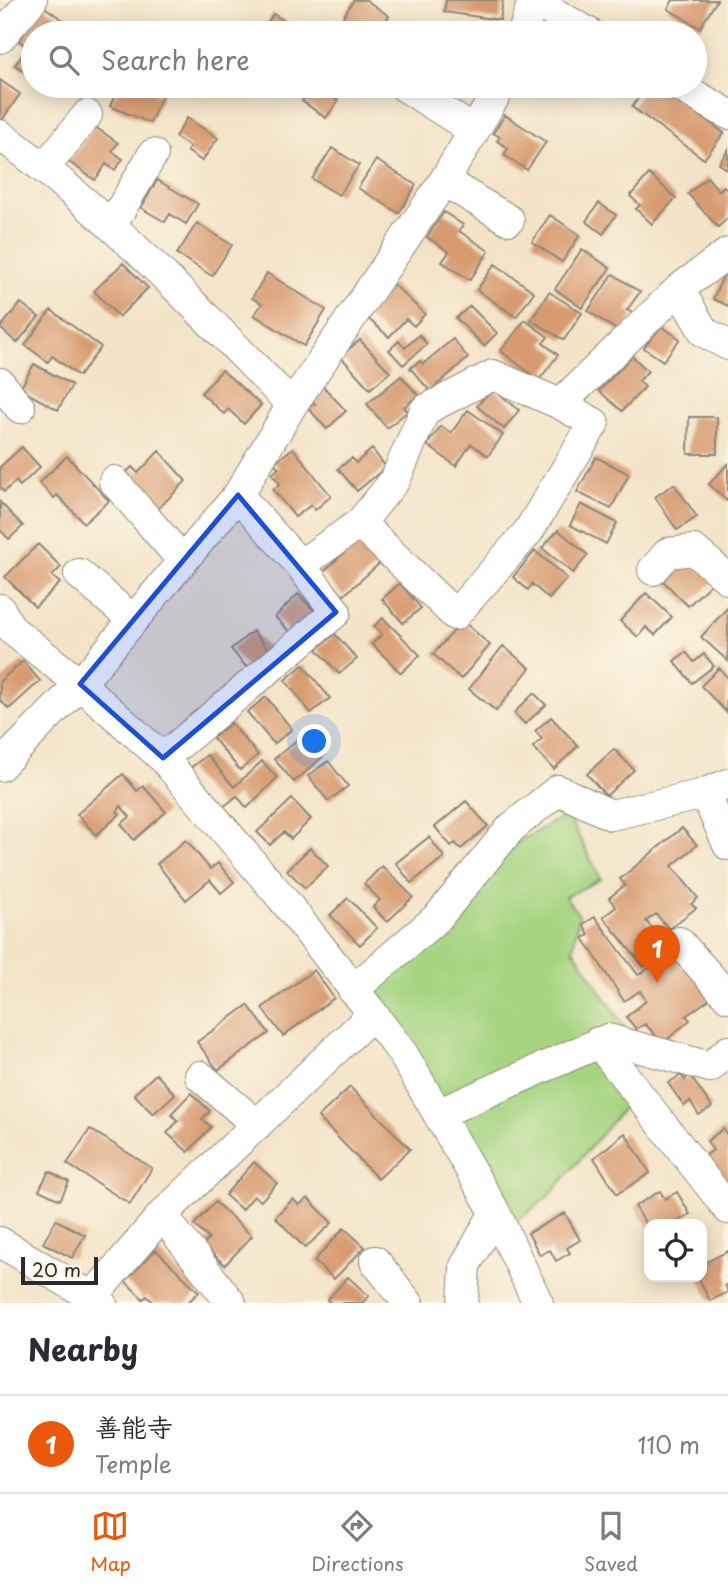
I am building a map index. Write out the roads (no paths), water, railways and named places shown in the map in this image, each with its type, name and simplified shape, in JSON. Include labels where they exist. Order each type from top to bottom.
[{"type":"street","points":[[0,38],[32,0]]},
{"type":"street","points":[[527,21],[533,1],[568,21]]},
{"type":"street","points":[[423,98],[473,130]]},
{"type":"street","points":[[0,766],[80,684],[238,495],[292,405],[444,181],[493,98]]},
{"type":"street","points":[[700,98],[728,114]]},
{"type":"street","points":[[45,167],[87,115]]},
{"type":"street","points":[[0,135],[45,167],[166,275],[292,405]]},
{"type":"street","points":[[111,226],[153,154]]},
{"type":"street","points":[[444,181],[509,220]]},
{"type":"street","points":[[561,404],[679,289],[728,253]]},
{"type":"street","points":[[679,289],[704,332],[728,345]]},
{"type":"street","points":[[300,565],[360,523],[395,480],[425,410],[493,375],[561,404],[594,424],[528,532],[455,615],[360,523]]},
{"type":"street","points":[[0,383],[20,408]]},
{"type":"street","points":[[114,481],[183,561]]},
{"type":"street","points":[[163,758],[336,612],[300,565],[238,495]]},
{"type":"street","points":[[653,570],[668,553],[694,550],[728,579]]},
{"type":"street","points":[[79,574],[133,620]]},
{"type":"street","points":[[0,609],[11,629],[80,684],[163,758],[282,898],[373,1014],[403,1054],[495,1212],[538,1303]]},
{"type":"street","points":[[353,990],[438,917],[511,828],[558,790],[611,815],[717,789],[728,845]]},
{"type":"street","points":[[679,942],[728,997]]},
{"type":"street","points":[[0,1242],[94,1301],[162,1215],[373,1014]]},
{"type":"street","points":[[438,1114],[608,1039],[710,1068],[728,1051]]},
{"type":"street","points":[[598,1042],[728,1209]]},
{"type":"street","points":[[200,1076],[257,1125]]},
{"type":"street","points":[[463,1303],[465,1266],[495,1212]]},
{"type":"street","points":[[162,1215],[231,1303]]},
{"type":"street","points":[[375,1261],[408,1303]]},
{"type":"place","name":"善能寺","points":[[657,983]]}]
